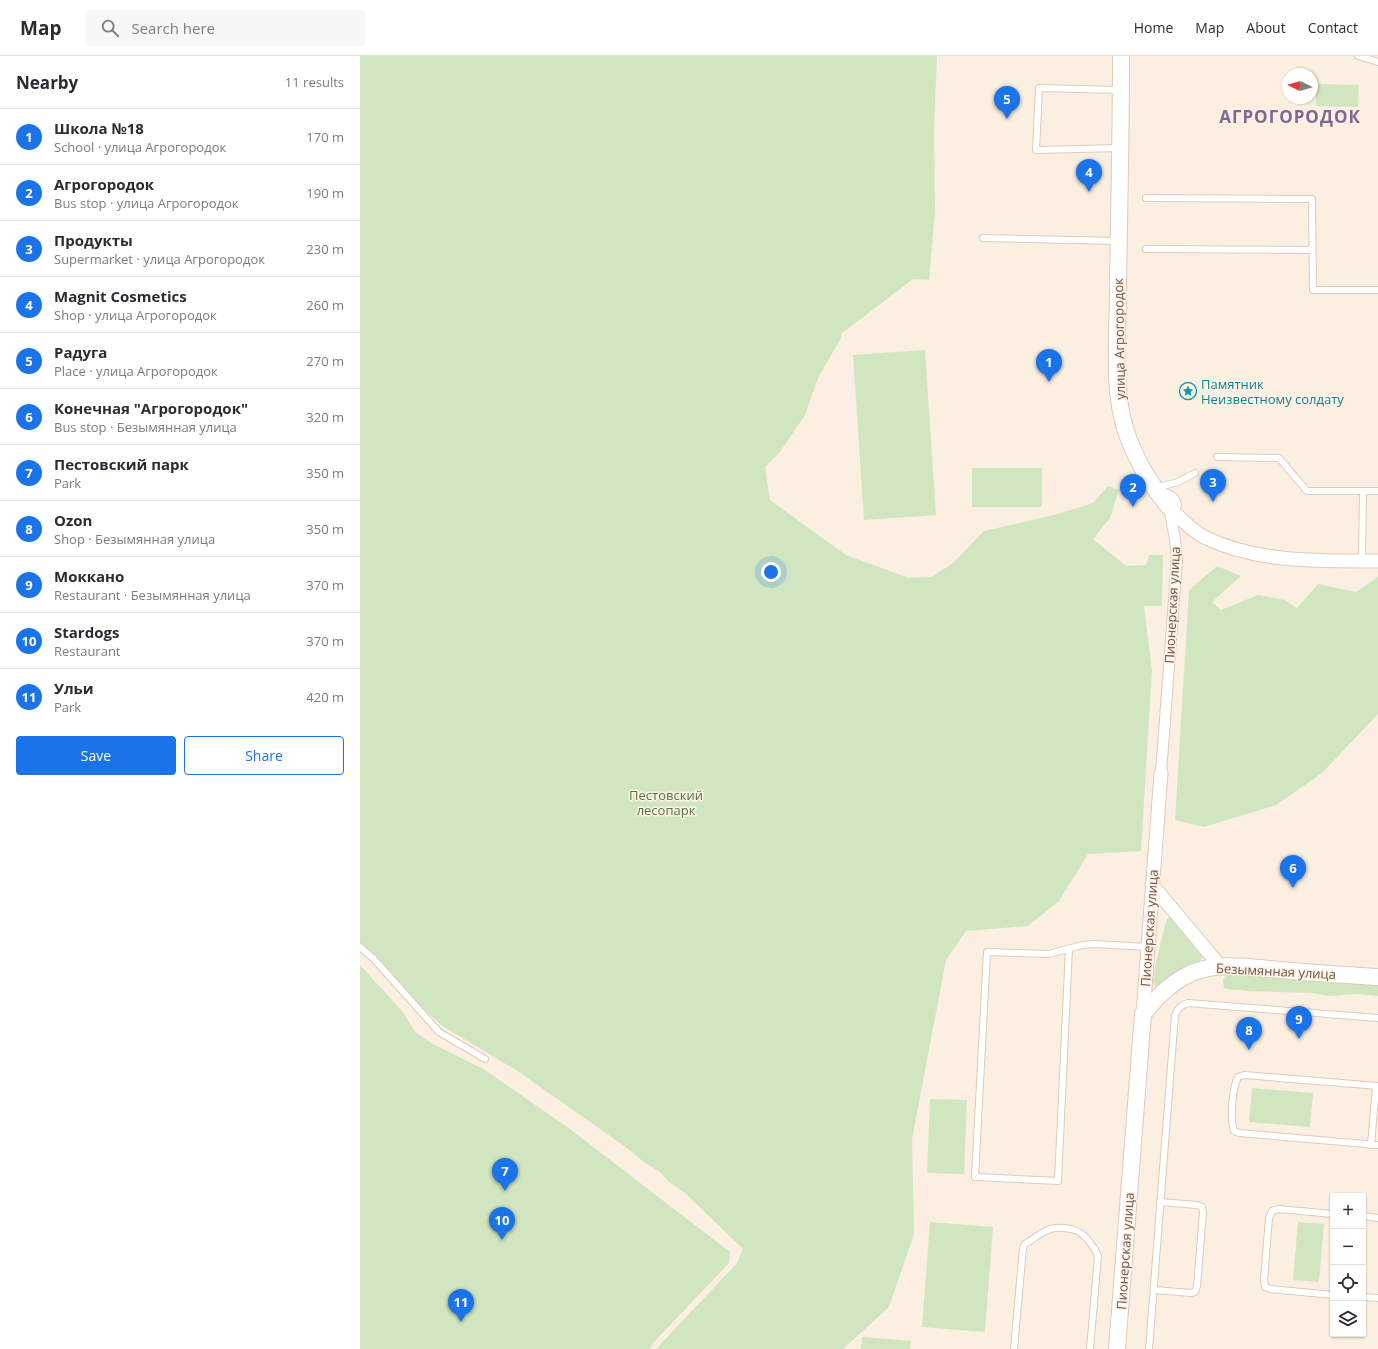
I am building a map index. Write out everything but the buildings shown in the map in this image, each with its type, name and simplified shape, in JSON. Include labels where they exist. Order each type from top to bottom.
[{"type":"street","name":"улица Агрогородок","points":[[1121,56],[1117,356],[1121,409],[1126,429],[1135,453],[1154,488],[1169,508],[1185,524],[1204,536],[1228,546],[1281,558],[1300,560],[1378,561]]},
{"type":"street","name":"Пионерская улица","points":[[1117,1349],[1177,560],[1176,539],[1169,508]]},
{"type":"street","points":[[1152,885],[1221,967]]},
{"type":"street","name":"Безымянная улица","points":[[1143,1014],[1166,989],[1179,979],[1207,968],[1221,967],[1378,977]]},
{"type":"lane","points":[[1358,56],[1378,62]]},
{"type":"lane","points":[[1120,90],[1039,88],[1036,150],[1120,148]]},
{"type":"lane","points":[[1146,198],[1312,198],[1313,290],[1378,290]]},
{"type":"lane","points":[[983,238],[1119,241]]},
{"type":"lane","points":[[1146,249],[1312,250]]},
{"type":"lane","points":[[1217,457],[1279,458],[1307,492],[1378,491]]},
{"type":"lane","points":[[1154,488],[1178,482],[1195,473]]},
{"type":"lane","points":[[1362,561],[1363,491]]},
{"type":"lane","points":[[1069,949],[1058,1181],[975,1177],[987,952],[1049,954],[1082,945],[1094,944],[1148,947]]},
{"type":"lane","points":[[360,947],[373,958],[439,1032],[486,1060]]},
{"type":"lane","points":[[1149,1349],[1175,1015],[1178,1009],[1182,1005],[1188,1003],[1378,1018]]},
{"type":"lane","points":[[1244,1075],[1377,1086],[1375,1145],[1239,1133],[1234,1131],[1231,1123],[1235,1083],[1238,1077],[1244,1075]]},
{"type":"lane","points":[[1154,1290],[1195,1292],[1197,1286],[1203,1212],[1202,1207],[1197,1205],[1160,1202]]},
{"type":"lane","points":[[1330,1214],[1280,1209],[1272,1211],[1269,1218],[1264,1280],[1265,1287],[1270,1289],[1330,1294]]},
{"type":"lane","points":[[1366,1216],[1378,1218]]},
{"type":"lane","points":[[1014,1349],[1024,1244],[1049,1229],[1056,1228],[1080,1232],[1096,1250],[1098,1256],[1090,1349]]},
{"type":"lane","points":[[1366,1297],[1378,1298]]},
{"type":"green space","name":"Пестовский лесопарк","points":[[360,56],[937,56],[934,128],[935,211],[929,280],[913,279],[841,334],[841,338],[818,378],[805,415],[780,452],[765,467],[770,500],[846,555],[909,578],[931,577],[952,564],[984,531],[1054,515],[1093,503],[1108,486],[1119,490],[1110,518],[1093,539],[1126,566],[1146,565],[1149,555],[1163,555],[1162,606],[1144,606],[1152,671],[1141,851],[1088,854],[1059,901],[1028,926],[966,931],[946,960],[912,1139],[914,1234],[889,1307],[843,1349],[656,1349],[737,1263],[743,1249],[685,1193],[669,1182],[660,1172],[645,1163],[627,1148],[516,1070],[441,1025],[360,949]]},
{"type":"green space","points":[[1318,84],[1359,85],[1358,107],[1316,106],[1316,104],[1318,104]]},
{"type":"green space","points":[[925,350],[936,515],[864,520],[853,355]]},
{"type":"green space","points":[[972,468],[1042,468],[1042,507],[972,507]]},
{"type":"green space","points":[[1217,566],[1241,576],[1212,602],[1221,610],[1258,595],[1284,600],[1297,608],[1318,584],[1356,592],[1378,577],[1378,714],[1322,773],[1276,805],[1204,827],[1175,820],[1189,590]]},
{"type":"green space","points":[[1168,918],[1174,918],[1202,957],[1199,963],[1158,987],[1155,986],[1153,982],[1156,962],[1166,922]]},
{"type":"green space","points":[[360,965],[402,1011],[416,1033],[433,1044],[485,1070],[570,1129],[730,1252],[729,1263],[653,1343],[650,1349],[360,1349]]},
{"type":"green space","points":[[1227,973],[1378,985],[1378,996],[1355,994],[1330,996],[1312,993],[1230,989],[1224,988],[1223,980]]},
{"type":"green space","points":[[1252,1088],[1313,1093],[1310,1127],[1249,1122]]},
{"type":"green space","points":[[930,1099],[967,1100],[964,1174],[927,1173]]},
{"type":"green space","points":[[930,1222],[993,1227],[985,1332],[922,1327]]},
{"type":"green space","points":[[1298,1222],[1324,1224],[1319,1282],[1293,1280]]},
{"type":"green space","points":[[862,1337],[911,1341],[910,1349],[861,1349]]},
{"type":"place","name":"Радуга","points":[[1007,119]]},
{"type":"place","name":"Magnit Cosmetics","points":[[1089,192]]},
{"type":"place","name":"Школа №18","points":[[1049,382]]},
{"type":"place","name":"Памятник Неизвестному солдату","points":[[1188,391]]},
{"type":"place","name":"Продукты","points":[[1213,502]]},
{"type":"place","name":"Агрогородок","points":[[1133,507]]},
{"type":"place","name":"Конечная \"Агрогородок\"","points":[[1293,888]]},
{"type":"place","name":"Моккано","points":[[1299,1039]]},
{"type":"place","name":"Ozon","points":[[1249,1050]]},
{"type":"place","name":"Пестовский парк","points":[[505,1191]]},
{"type":"place","name":"Stardogs","points":[[502,1240]]},
{"type":"place","name":"Ульи","points":[[461,1322]]},
{"type":"district","name":"АГРОГОРОДОК","points":[[1290,117]]}]
